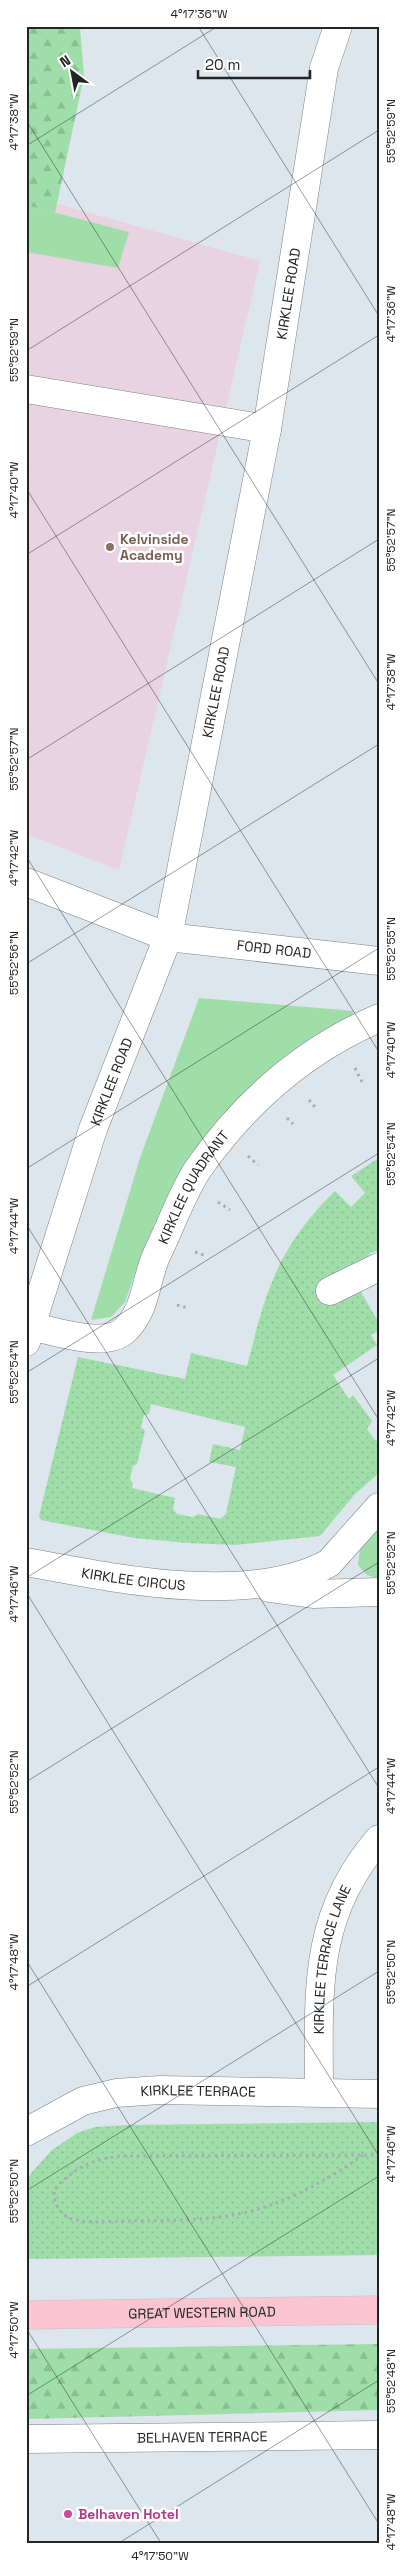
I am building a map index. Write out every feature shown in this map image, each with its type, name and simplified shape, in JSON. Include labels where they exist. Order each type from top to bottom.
[{"type":"main road","name":"GREAT WESTERN ROAD","points":[[26,2315],[379,2310]]},
{"type":"street","name":"KIRKLEE ROAD","points":[[28,1334],[93,1129],[168,937],[267,429],[324,68],[338,26]]},
{"type":"street","points":[[26,389],[267,429]]},
{"type":"street","name":"FORD ROAD","points":[[26,882],[168,937],[379,961]]},
{"type":"street","name":"KIRKLEE QUADRANT","points":[[28,1334],[102,1339],[124,1331],[142,1308],[153,1263],[197,1170],[247,1107],[306,1057],[358,1027],[379,1018]]},
{"type":"street","points":[[330,1291],[379,1267]]},
{"type":"street","name":"KIRKLEE CIRCUS","points":[[242,1585],[291,1577],[324,1566],[337,1556],[350,1537],[379,1507]]},
{"type":"street","name":"KIRKLEE CIRCUS","points":[[26,1562],[115,1578],[186,1585],[242,1585],[313,1594],[379,1592]]},
{"type":"street","name":"KIRKLEE TERRACE LANE","points":[[319,2092],[318,1992],[329,1929],[345,1886],[358,1865],[379,1839]]},
{"type":"street","name":"KIRKLEE TERRACE","points":[[26,2132],[83,2101],[116,2093],[160,2090],[379,2094]]},
{"type":"street","name":"BELHAVEN TERRACE","points":[[26,2439],[379,2435]]},
{"type":"path","points":[[363,2155],[335,2174],[298,2194],[255,2210],[211,2218],[87,2220],[67,2216],[61,2212],[54,2202],[54,2190],[62,2180],[79,2168],[98,2159],[120,2156],[363,2155],[379,2155]]},
{"type":"shaded area","name":"Kelvinside Academy","points":[[26,195],[260,261],[119,870],[26,834]]},
{"type":"green space","points":[[26,26],[80,27],[84,76],[55,213],[26,205],[26,104],[30,89],[26,70]]},
{"type":"green space","points":[[26,205],[129,232],[118,268],[26,252]]},
{"type":"green space","points":[[199,998],[354,1011],[350,1018],[310,1040],[281,1060],[238,1100],[163,1206],[144,1248],[125,1302],[111,1317],[91,1320],[140,1158]]},
{"type":"green space","points":[[379,1158],[379,1250],[370,1253],[364,1264],[316,1288],[324,1305],[358,1287],[379,1323],[379,1330],[371,1335],[377,1345],[333,1375],[349,1399],[353,1395],[372,1421],[367,1429],[375,1440],[379,1441],[379,1473],[355,1494],[320,1536],[235,1545],[188,1543],[134,1538],[41,1520],[39,1516],[78,1357],[185,1379],[191,1353],[247,1366],[266,1297],[280,1263],[293,1241],[317,1209],[335,1191],[351,1207],[365,1193],[351,1176]],"holes":[[[151,1404],[245,1427],[240,1450],[213,1444],[209,1462],[236,1467],[226,1514],[220,1519],[198,1514],[193,1517],[177,1514],[173,1509],[175,1498],[132,1488],[133,1484],[130,1479],[133,1466],[137,1464],[145,1431],[141,1427],[144,1415],[149,1414]]]},
{"type":"green space","points":[[379,1524],[379,1579],[367,1575],[358,1565],[360,1548]]},
{"type":"green space","points":[[379,2122],[379,2255],[26,2259],[26,2181],[52,2150],[77,2133],[95,2127],[126,2125]]},
{"type":"green space","points":[[379,2344],[379,2410],[26,2419],[26,2349]]},
{"type":"place","name":"Kelvinside Academy","points":[[110,547]]},
{"type":"place","name":"Belhaven Hotel","points":[[68,2514]]}]
